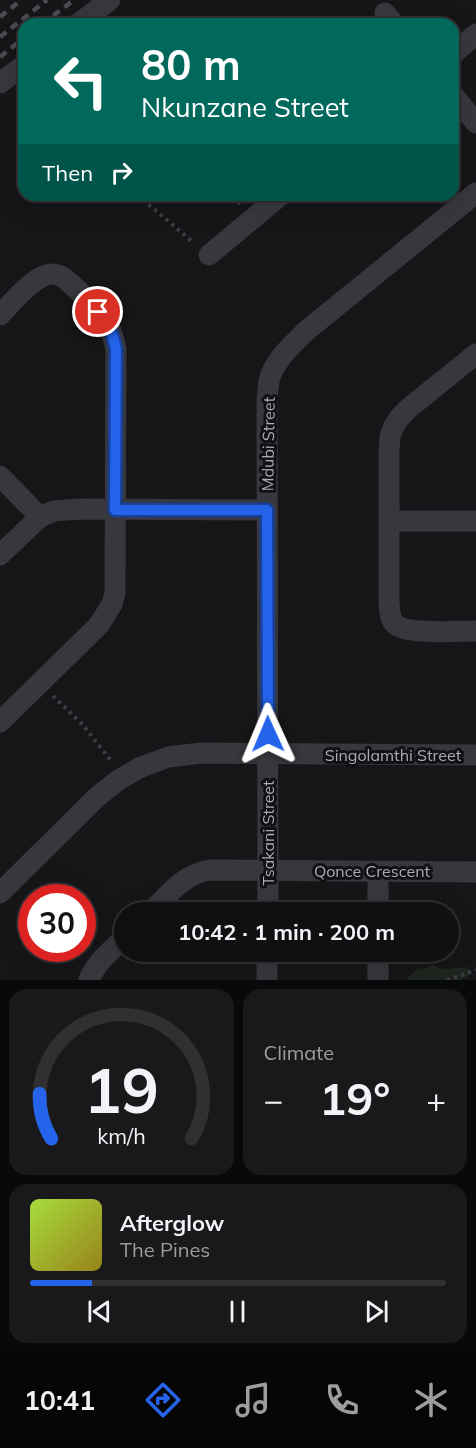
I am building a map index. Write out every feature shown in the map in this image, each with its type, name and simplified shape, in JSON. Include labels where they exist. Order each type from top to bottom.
[{"type":"street","points":[[86,18],[110,0]]},
{"type":"street","points":[[459,49],[476,34]]},
{"type":"street","points":[[0,84],[18,70]]},
{"type":"street","points":[[459,102],[476,123]]},
{"type":"street","name":"Mdubi Street","points":[[268,754],[267,400],[273,370],[279,360],[306,331],[476,193]]},
{"type":"street","points":[[209,255],[274,201]]},
{"type":"street","points":[[0,315],[39,278],[57,274],[65,279],[107,323],[116,349],[115,593],[112,604],[99,625],[0,722]]},
{"type":"street","points":[[476,354],[409,408],[394,426],[390,436],[389,451],[389,602],[391,618],[402,629],[413,631],[476,632]]},
{"type":"street","points":[[0,476],[40,517]]},
{"type":"street","points":[[0,555],[40,517],[54,511],[80,509],[267,510]]},
{"type":"street","points":[[390,521],[476,521]]},
{"type":"street","name":"Singolamthi Street","points":[[0,893],[97,796],[139,768],[168,757],[201,753],[476,755]]},
{"type":"street","name":"Tsakani Street","points":[[268,754],[268,902]]},
{"type":"street","name":"Qonce Crescent","points":[[161,902],[181,882],[199,872],[209,870],[476,872]]},
{"type":"street","points":[[378,871],[378,902]]},
{"type":"street","points":[[89,980],[100,962],[114,948]]},
{"type":"street","points":[[267,962],[267,980]]},
{"type":"street","points":[[378,962],[378,980]]},
{"type":"path","points":[[145,201],[209,255]]},
{"type":"path","points":[[40,683],[83,725],[125,776]]},
{"type":"path","points":[[447,980],[476,970]]},
{"type":"shaded area","points":[[433,965],[441,969],[468,967],[471,974],[461,980],[406,980],[418,968]]},
{"type":"railway","points":[[0,17],[21,0]]},
{"type":"railway","points":[[24,18],[47,0]]},
{"type":"railway","points":[[50,18],[74,0]]},
{"type":"railway","points":[[0,37],[18,23]]},
{"type":"railway","points":[[0,57],[18,43]]},
{"type":"route","points":[[98,312],[112,333],[116,349],[115,510],[267,510],[268,734]]}]
